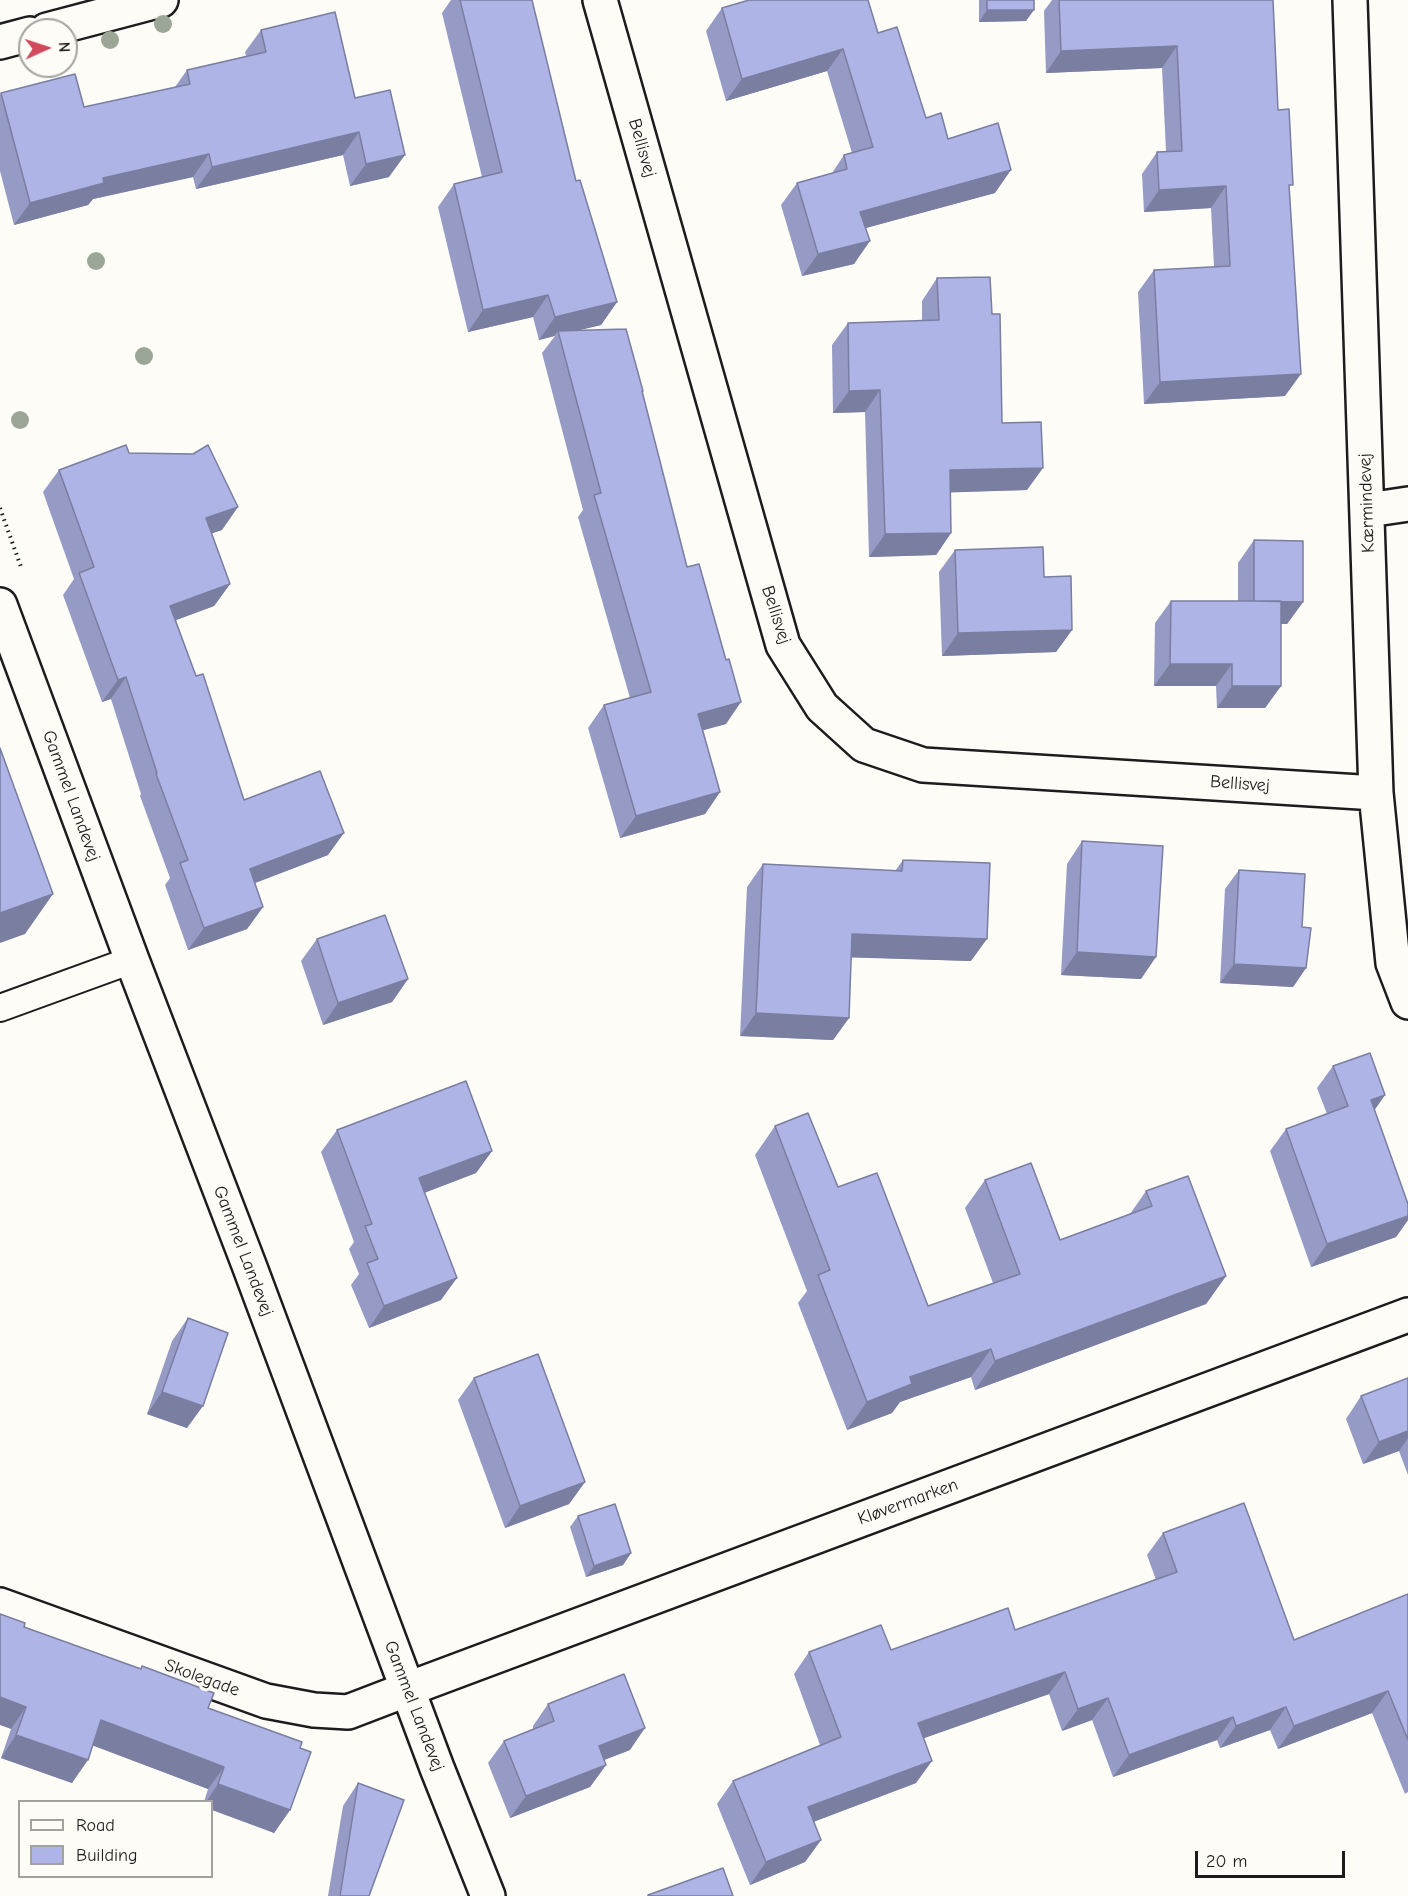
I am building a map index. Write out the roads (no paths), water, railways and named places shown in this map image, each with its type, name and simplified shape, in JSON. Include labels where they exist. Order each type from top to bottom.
[{"type":"street","points":[[78,22],[160,0]]},
{"type":"street","name":"Bellisvej","points":[[600,0],[783,645],[822,707],[864,745],[922,765],[1376,793]]},
{"type":"street","name":"Kærmindevej","points":[[1350,0],[1376,793],[1393,963],[1408,1002]]},
{"type":"street","points":[[0,42],[18,37]]},
{"type":"street","points":[[1368,510],[1408,504]]},
{"type":"street","name":"Gammel Landevej","points":[[0,605],[132,960],[488,1896]]},
{"type":"street","name":"Kløvermarken","points":[[408,1689],[1408,1316]]},
{"type":"street","name":"Skolegade","points":[[0,1605],[266,1701],[314,1710],[348,1712],[408,1689]]},
{"type":"lane","points":[[0,1008],[132,960]]}]
